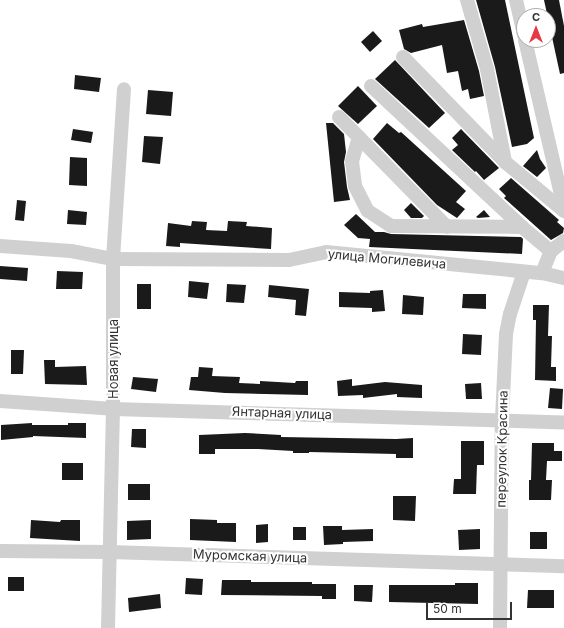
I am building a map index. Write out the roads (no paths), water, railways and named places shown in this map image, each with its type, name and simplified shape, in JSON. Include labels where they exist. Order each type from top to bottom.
[{"type":"street","points":[[468,0],[487,69],[506,162]]},
{"type":"street","points":[[527,48],[564,209]]},
{"type":"street","points":[[403,57],[506,162],[564,209]]},
{"type":"street","points":[[371,86],[522,228],[551,251]]},
{"type":"street","name":"Новая улица","points":[[108,628],[113,260],[124,89]]},
{"type":"street","points":[[339,117],[447,226]]},
{"type":"street","points":[[359,137],[352,161],[355,186],[368,211],[391,226],[522,228]]},
{"type":"street","points":[[542,273],[551,251],[564,241]]},
{"type":"street","name":"улица Могилевича","points":[[0,246],[70,251],[113,260],[289,260],[326,252],[542,273],[564,278]]},
{"type":"street","name":"переулок Красина","points":[[500,628],[502,419],[506,334],[510,314],[524,272]]},
{"type":"street","name":"Янтарная улица","points":[[0,401],[112,408],[564,422]]},
{"type":"street","name":"Муромская улица","points":[[0,551],[109,552],[564,566]]}]
